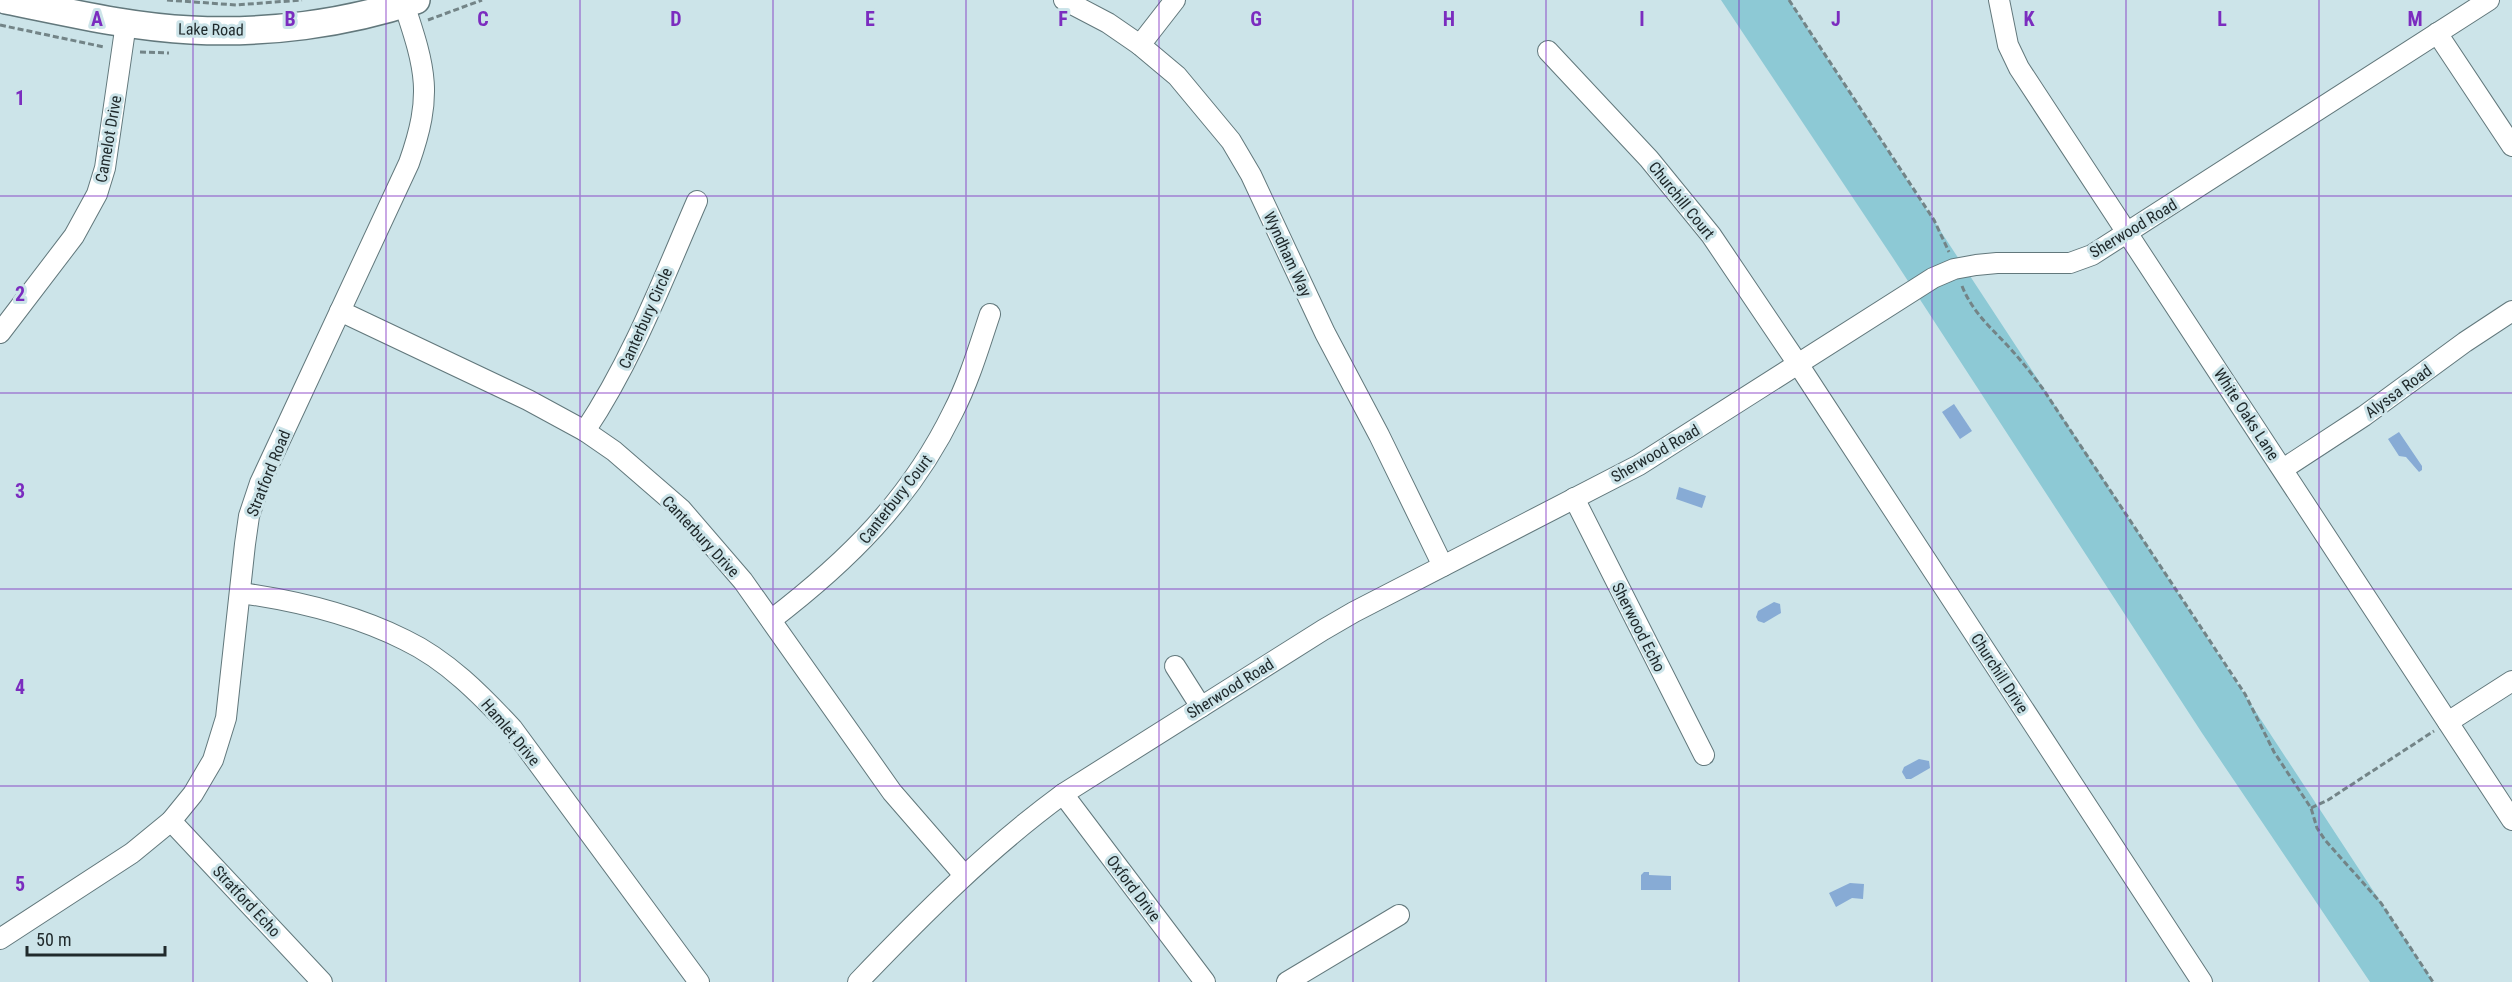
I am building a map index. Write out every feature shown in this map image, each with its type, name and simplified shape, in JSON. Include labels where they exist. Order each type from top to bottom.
[{"type":"street","name":"Lake Road","points":[[6,0],[126,23],[191,30],[289,27],[333,21],[410,2]]},
{"type":"street","name":"Wyndham Way","points":[[1064,0],[1108,23],[1140,45],[1177,76],[1231,141],[1251,175],[1325,333],[1379,435],[1443,566]]},
{"type":"street","points":[[1140,45],[1175,0]]},
{"type":"street","name":"White Oaks Lane","points":[[1999,0],[2008,45],[2019,68],[2512,820]]},
{"type":"street","name":"Sherwood Road","points":[[858,982],[964,875],[1031,817],[1354,612],[1639,465],[1681,441],[1912,289],[1954,269],[1997,263],[2070,263],[2092,255],[2488,0]]},
{"type":"street","name":"Stratford Road","points":[[0,939],[132,853],[171,821],[193,794],[213,760],[226,718],[249,516],[260,483],[409,163],[420,132],[425,101],[424,72],[410,2]]},
{"type":"street","name":"Camelot Drive","points":[[0,333],[74,236],[97,194],[105,168],[126,23]]},
{"type":"street","points":[[2438,33],[2512,146]]},
{"type":"street","name":"Churchill Court","points":[[1548,51],[1675,190],[1711,235],[1798,364]]},
{"type":"street","name":"Canterbury Circle","points":[[585,431],[608,396],[633,350],[697,201]]},
{"type":"street","name":"Canterbury Drive","points":[[340,311],[528,400],[585,431],[614,451],[681,510],[743,581],[892,792],[964,875]]},
{"type":"street","name":"Alyssa Road","points":[[2283,469],[2364,416],[2465,342],[2512,311]]},
{"type":"street","name":"Canterbury Court","points":[[771,620],[841,563],[878,526],[907,490],[930,456],[954,411],[973,366],[990,314]]},
{"type":"street","name":"Churchill Drive","points":[[1798,364],[2202,982]]},
{"type":"street","name":"Sherwood Echo","points":[[1574,498],[1704,755]]},
{"type":"street","name":"Hamlet Drive","points":[[241,593],[293,601],[333,612],[407,640],[446,666],[479,694],[512,728],[699,982]]},
{"type":"street","points":[[1175,666],[1201,707]]},
{"type":"street","points":[[2448,722],[2512,681]]},
{"type":"street","name":"Oxford Drive","points":[[1064,794],[1205,982]]},
{"type":"street","name":"Stratford Echo","points":[[171,821],[322,982]]},
{"type":"street","points":[[1287,982],[1399,915]]},
{"type":"path","points":[[167,0],[236,5],[302,0]]},
{"type":"path","points":[[437,17],[482,0]]},
{"type":"path","points":[[1789,0],[1934,220],[1945,240],[1969,304],[2024,363],[2043,389],[2245,694],[2274,752],[2311,808],[2317,828],[2381,903],[2433,982]]},
{"type":"path","points":[[0,25],[68,40]]},
{"type":"path","points":[[2311,808],[2328,800],[2448,722]]},
{"type":"shaded area","points":[[1721,0],[1789,0],[2433,982],[2370,982],[2202,733],[1893,258]]},
{"type":"shaded area","points":[[1954,404],[1972,431],[1960,439],[1942,412]]},
{"type":"shaded area","points":[[2399,432],[2422,466],[2419,472],[2406,457],[2399,456],[2388,439]]},
{"type":"shaded area","points":[[1679,487],[1706,496],[1702,508],[1676,499]]},
{"type":"shaded area","points":[[1774,602],[1780,604],[1781,613],[1764,623],[1758,621],[1756,617],[1758,611]]},
{"type":"shaded area","points":[[1919,759],[1929,761],[1930,768],[1911,779],[1906,779],[1902,772],[1904,767]]},
{"type":"shaded area","points":[[1649,872],[1649,875],[1671,876],[1671,890],[1641,890],[1641,875]]},
{"type":"shaded area","points":[[1850,883],[1864,884],[1863,899],[1852,898],[1836,907],[1829,893]]}]
